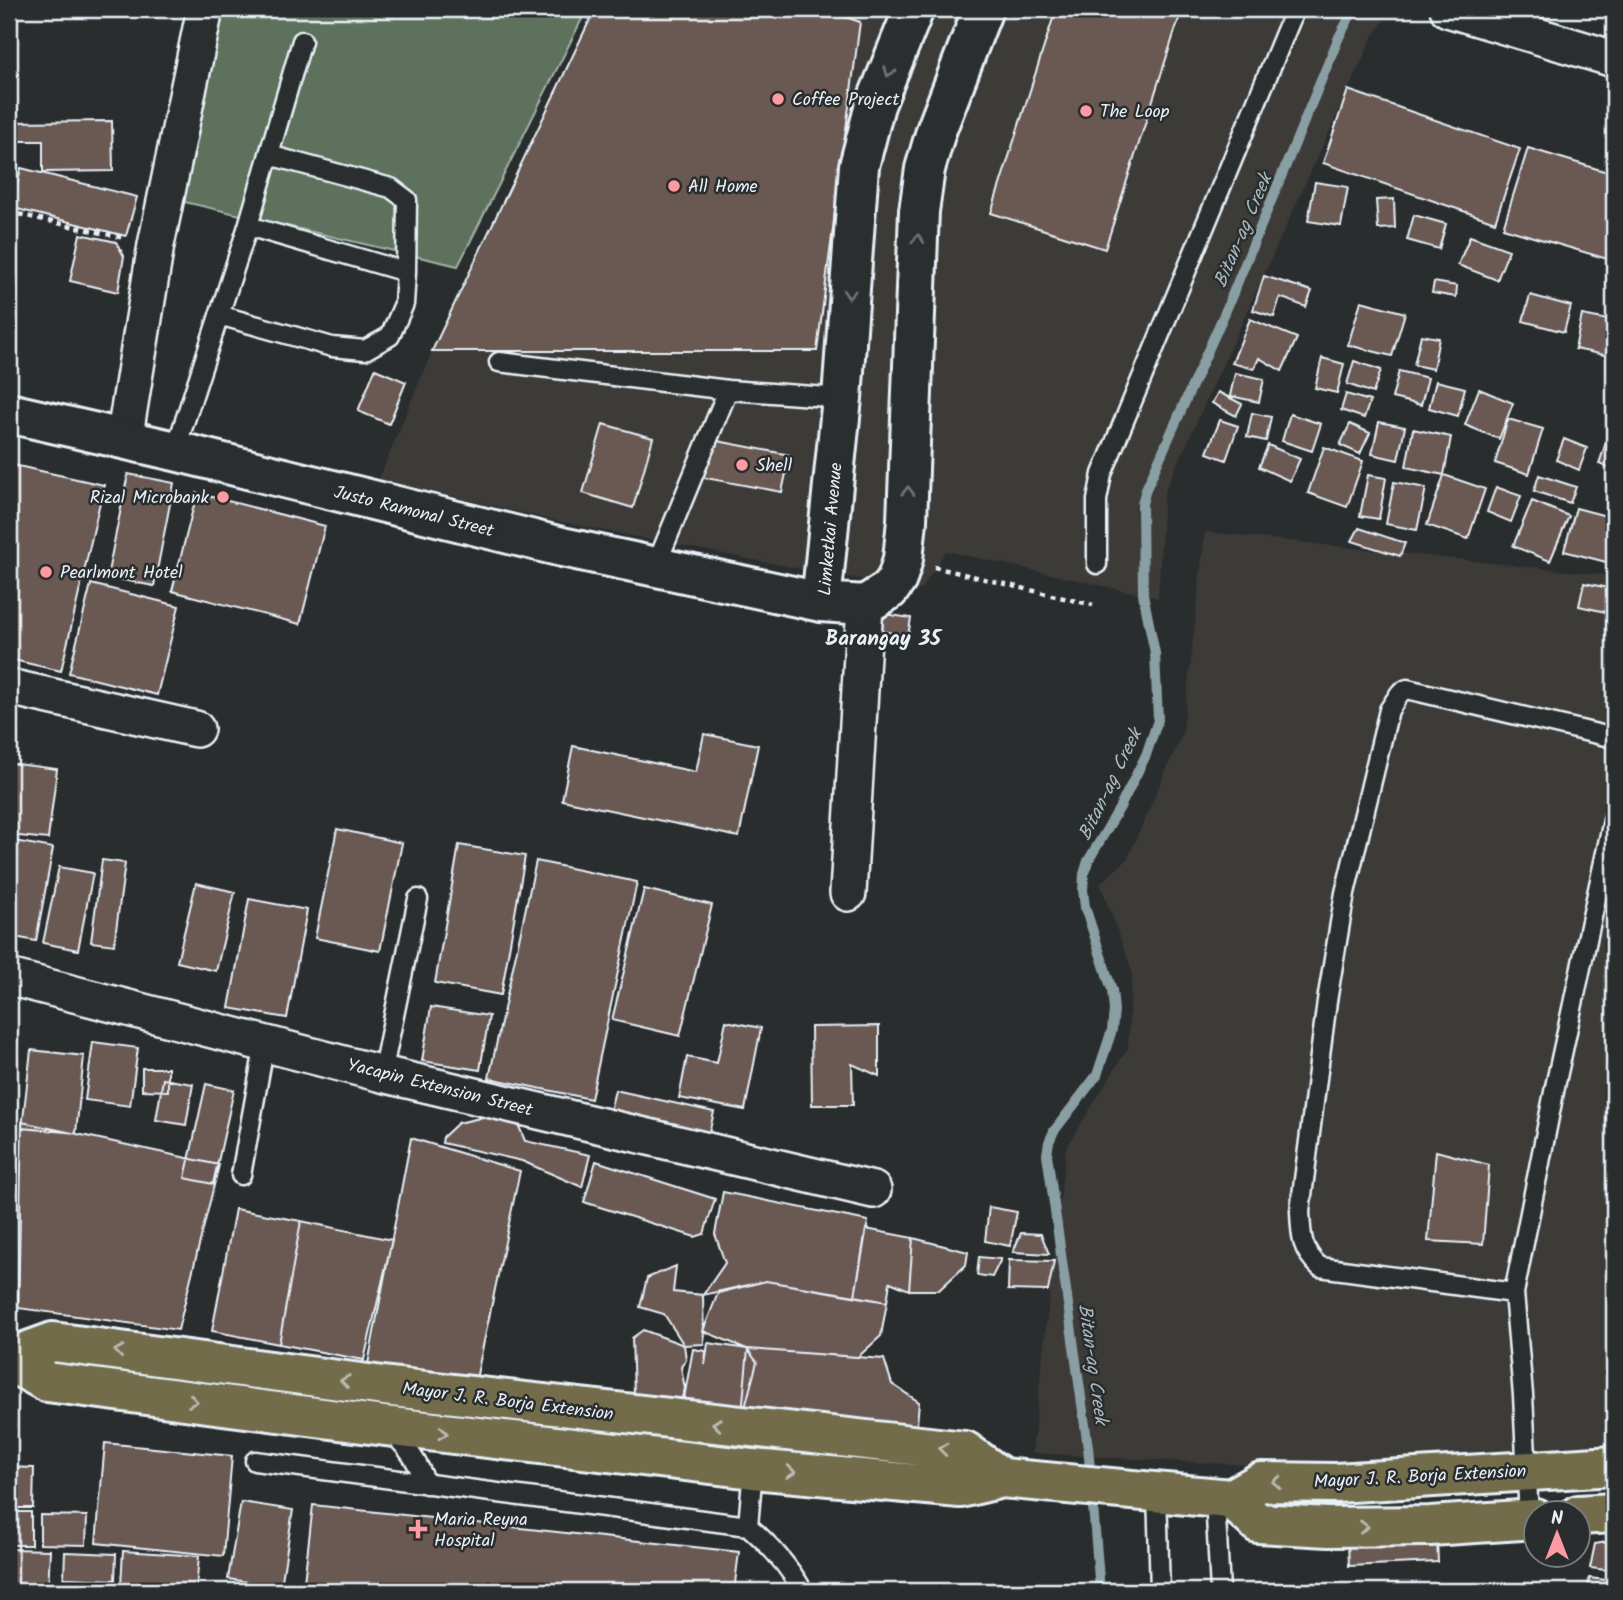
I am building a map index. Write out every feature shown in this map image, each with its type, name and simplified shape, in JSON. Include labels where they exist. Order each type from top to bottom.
[{"type":"main road","name":"Mayor J. R. Borja Extension","points":[[9,1359],[47,1382],[388,1407],[654,1418],[965,1451],[1002,1478]]},
{"type":"main road","name":"Mayor J. R. Borja Extension","points":[[388,1407],[649,1456],[753,1469],[960,1488],[1002,1478],[1223,1499],[1261,1482],[1335,1483],[1614,1466]]},
{"type":"main road","points":[[649,1456],[654,1418]]},
{"type":"main road","points":[[1223,1499],[1258,1523],[1328,1527],[1522,1521]]},
{"type":"main road","points":[[1592,1514],[1614,1513]]},
{"type":"street","points":[[124,440],[156,245],[205,9]]},
{"type":"street","name":"Limketkai Avenue","points":[[865,605],[821,602],[842,398],[859,166],[875,105],[915,9]]},
{"type":"street","points":[[848,894],[865,605],[889,590],[897,579],[903,559],[907,520],[919,211],[925,169],[936,131],[984,9]]},
{"type":"street","points":[[1448,9],[1614,59]]},
{"type":"street","name":"Justo Ramonal Street","points":[[9,413],[655,568],[821,602]]},
{"type":"street","points":[[9,687],[197,729]]},
{"type":"street","name":"Yacapin Extension Street","points":[[9,977],[382,1073],[873,1190]]},
{"type":"lane","points":[[1097,564],[1097,500],[1102,474],[1295,9]]},
{"type":"lane","points":[[175,451],[248,226],[302,41]]},
{"type":"lane","points":[[219,315],[332,347],[365,350],[390,336],[404,304],[408,200],[391,188],[269,155]]},
{"type":"lane","points":[[248,226],[407,272]]},
{"type":"lane","points":[[499,362],[728,390],[842,398]]},
{"type":"lane","points":[[655,568],[728,390]]},
{"type":"lane","points":[[1514,1293],[1320,1267],[1307,1256],[1301,1234],[1300,1211],[1327,1001],[1345,894],[1389,710],[1399,693],[1407,689],[1614,738]]},
{"type":"lane","points":[[1529,1498],[1514,1293],[1556,1082],[1614,816]]},
{"type":"lane","points":[[382,1073],[418,899]]},
{"type":"lane","points":[[241,1175],[265,1043]]},
{"type":"lane","points":[[388,1407],[418,1462],[426,1483]]},
{"type":"lane","points":[[255,1461],[748,1526],[777,1553],[806,1591]]},
{"type":"lane","points":[[748,1526],[753,1469]]},
{"type":"lane","points":[[1144,1490],[1160,1591]]},
{"type":"lane","points":[[1220,1591],[1223,1499]]},
{"type":"path","points":[[9,212],[156,245]]},
{"type":"path","points":[[903,559],[1093,605]]},
{"type":"shaded area","points":[[595,9],[1392,9],[1372,38],[1164,493],[1158,598],[946,551],[921,590],[561,522],[379,479],[432,351]]},
{"type":"shaded area","points":[[1205,532],[1614,576],[1614,1447],[1543,1449],[1332,1470],[1032,1453],[1066,1148],[1128,1048],[1132,971],[1100,883],[1127,860],[1183,732]]},
{"type":"green space","points":[[216,9],[587,9],[458,266],[176,200]]},
{"type":"building","name":"All Home","points":[[595,9],[824,9],[860,22],[817,351],[432,351]]},
{"type":"building","name":"The Loop","points":[[1056,9],[1182,9],[1105,249],[991,213]]},
{"type":"building","points":[[1348,90],[1520,149],[1495,222],[1323,163]]},
{"type":"building","points":[[112,121],[113,171],[43,172],[43,141],[9,141],[9,122]]},
{"type":"building","points":[[1528,148],[1614,174],[1614,261],[1503,228]]},
{"type":"building","points":[[21,168],[137,197],[126,236],[9,207],[9,183],[17,185]]},
{"type":"building","points":[[1315,182],[1348,187],[1341,226],[1308,221]]},
{"type":"building","points":[[1394,199],[1395,228],[1378,229],[1376,200]]},
{"type":"building","points":[[1414,215],[1446,224],[1439,249],[1407,240]]},
{"type":"building","points":[[80,234],[116,242],[124,256],[118,292],[70,281]]},
{"type":"building","points":[[1470,236],[1509,250],[1497,280],[1458,265]]},
{"type":"building","points":[[1264,276],[1312,291],[1306,307],[1280,297],[1274,317],[1253,310]]},
{"type":"building","points":[[1434,282],[1457,286],[1456,297],[1432,293]]},
{"type":"building","points":[[1530,295],[1571,306],[1564,332],[1523,321]]},
{"type":"building","points":[[1361,301],[1405,313],[1392,356],[1348,345]]},
{"type":"building","points":[[1582,315],[1614,321],[1614,357],[1575,349]]},
{"type":"building","points":[[1250,319],[1297,338],[1282,371],[1259,358],[1254,369],[1232,363]]},
{"type":"building","points":[[1421,335],[1439,338],[1433,369],[1414,365]]},
{"type":"building","points":[[1322,358],[1344,364],[1337,393],[1315,388]]},
{"type":"building","points":[[1354,361],[1381,370],[1373,393],[1347,384]]},
{"type":"building","points":[[375,369],[406,382],[389,424],[358,411]]},
{"type":"building","points":[[1399,371],[1428,378],[1421,405],[1392,398]]},
{"type":"building","points":[[1235,373],[1264,379],[1259,402],[1230,396]]},
{"type":"building","points":[[1436,381],[1465,388],[1458,416],[1429,408]]},
{"type":"building","points":[[1479,389],[1513,403],[1499,439],[1465,425]]},
{"type":"building","points":[[1218,392],[1242,404],[1236,416],[1212,403]]},
{"type":"building","points":[[1346,394],[1370,401],[1364,418],[1341,410]]},
{"type":"building","points":[[1252,413],[1271,417],[1266,441],[1247,437]]},
{"type":"building","points":[[1290,414],[1321,424],[1312,451],[1282,441]]},
{"type":"building","points":[[1508,419],[1543,429],[1529,474],[1495,463]]},
{"type":"building","points":[[1220,420],[1238,426],[1226,460],[1207,453]]},
{"type":"building","points":[[1379,422],[1405,427],[1398,460],[1372,454]]},
{"type":"building","points":[[603,424],[653,438],[633,508],[583,493]]},
{"type":"building","points":[[1350,424],[1370,433],[1360,454],[1340,445]]},
{"type":"building","points":[[1413,429],[1451,437],[1444,475],[1406,467]]},
{"type":"building","points":[[1610,430],[1614,431],[1614,470],[1599,464]]},
{"type":"building","name":"Shell","points":[[702,438],[790,455],[782,492],[695,476]]},
{"type":"building","points":[[1564,439],[1587,448],[1579,470],[1556,460]]},
{"type":"building","points":[[1268,445],[1300,459],[1290,481],[1259,467]]},
{"type":"building","points":[[1324,447],[1363,461],[1347,507],[1308,493]]},
{"type":"building","name":"Pearlmont Hotel","points":[[9,464],[104,485],[61,671],[9,659]]},
{"type":"building","points":[[128,474],[174,483],[154,586],[107,577]]},
{"type":"building","points":[[1368,475],[1386,478],[1379,519],[1360,516]]},
{"type":"building","points":[[1444,475],[1485,489],[1468,539],[1427,525]]},
{"type":"building","points":[[1539,475],[1576,487],[1570,503],[1534,491]]},
{"type":"building","points":[[1394,482],[1426,488],[1417,530],[1386,524]]},
{"type":"building","points":[[1496,487],[1521,496],[1511,522],[1487,512]]},
{"type":"building","points":[[197,493],[325,526],[300,624],[172,591]]},
{"type":"building","points":[[1532,501],[1569,516],[1550,561],[1513,546]]},
{"type":"building","points":[[1576,508],[1614,518],[1614,548],[1610,563],[1564,551]]},
{"type":"building","points":[[1359,528],[1405,543],[1400,556],[1352,541]]},
{"type":"building","points":[[1584,583],[1614,589],[1614,614],[1579,606]]},
{"type":"building","points":[[91,584],[179,606],[157,695],[69,673]]},
{"type":"building","points":[[884,614],[911,618],[908,636],[881,631]]},
{"type":"building","points":[[704,734],[758,745],[739,837],[562,800],[573,746],[696,772]]},
{"type":"building","points":[[9,763],[57,769],[48,839],[9,835]]},
{"type":"building","points":[[337,829],[402,843],[380,951],[315,938]]},
{"type":"building","points":[[9,840],[53,848],[36,941],[9,936]]},
{"type":"building","points":[[459,845],[525,856],[501,995],[435,983]]},
{"type":"building","points":[[102,860],[125,863],[114,945],[91,942]]},
{"type":"building","points":[[536,861],[637,882],[591,1099],[489,1078]]},
{"type":"building","points":[[59,867],[93,873],[78,950],[43,943]]},
{"type":"building","points":[[196,883],[235,892],[216,971],[177,962]]},
{"type":"building","points":[[644,889],[712,905],[680,1036],[612,1020]]},
{"type":"building","points":[[249,899],[307,910],[287,1018],[229,1008]]},
{"type":"building","points":[[431,1007],[489,1016],[480,1070],[422,1061]]},
{"type":"building","points":[[726,1021],[761,1028],[745,1110],[679,1098],[687,1057],[717,1063]]},
{"type":"building","points":[[879,1026],[879,1076],[852,1064],[853,1105],[812,1105],[811,1027]]},
{"type":"building","points":[[93,1042],[138,1048],[130,1106],[85,1100]]},
{"type":"building","points":[[31,1050],[84,1056],[76,1133],[22,1128]]},
{"type":"building","points":[[142,1068],[168,1068],[168,1091],[142,1090]]},
{"type":"building","points":[[163,1079],[193,1084],[186,1125],[156,1120]]},
{"type":"building","points":[[206,1084],[234,1090],[213,1184],[185,1178]]},
{"type":"building","points":[[615,1090],[714,1112],[708,1138],[609,1115]]},
{"type":"building","points":[[485,1111],[516,1119],[525,1141],[590,1155],[582,1187],[522,1161],[442,1143],[443,1137],[458,1123],[480,1118]]},
{"type":"building","points":[[22,1122],[219,1165],[178,1330],[18,1308]]},
{"type":"building","points":[[411,1138],[520,1171],[475,1384],[368,1364]]},
{"type":"building","points":[[1436,1151],[1489,1165],[1483,1244],[1428,1241]]},
{"type":"building","points":[[596,1161],[715,1199],[704,1234],[695,1237],[584,1202]]},
{"type":"building","points":[[723,1192],[868,1221],[855,1296],[766,1281],[703,1295],[725,1263],[715,1234]]},
{"type":"building","points":[[989,1207],[1017,1212],[1010,1246],[985,1241]]},
{"type":"building","points":[[235,1209],[301,1221],[279,1344],[212,1331]]},
{"type":"building","points":[[301,1221],[392,1240],[364,1360],[279,1344]]},
{"type":"building","points":[[866,1229],[913,1238],[909,1290],[890,1282],[887,1302],[855,1296]]},
{"type":"building","points":[[1021,1233],[1041,1234],[1049,1254],[1013,1252]]},
{"type":"building","points":[[913,1238],[968,1252],[966,1265],[939,1290],[909,1290]]},
{"type":"building","points":[[979,1257],[1001,1259],[992,1277],[977,1275]]},
{"type":"building","points":[[1009,1260],[1054,1261],[1048,1291],[1008,1290]]},
{"type":"building","points":[[676,1266],[673,1292],[703,1295],[704,1344],[684,1345],[664,1314],[640,1307],[647,1278]]},
{"type":"building","points":[[766,1281],[887,1302],[881,1336],[858,1357],[747,1349],[703,1331],[718,1293]]},
{"type":"building","points":[[643,1330],[684,1345],[686,1359],[681,1367],[685,1389],[677,1410],[626,1405],[634,1393],[632,1338]]},
{"type":"building","points":[[708,1343],[747,1349],[757,1362],[741,1423],[680,1420],[693,1349],[706,1351],[705,1365]]},
{"type":"building","points":[[748,1349],[884,1359],[892,1384],[919,1402],[916,1436],[741,1423]]},
{"type":"building","points":[[105,1443],[232,1456],[223,1556],[96,1543]]},
{"type":"building","points":[[9,1467],[34,1468],[33,1508],[9,1508]]},
{"type":"building","points":[[241,1502],[293,1510],[281,1587],[228,1579]]},
{"type":"building","name":"Maria Reyna Hospital","points":[[313,1505],[739,1552],[734,1591],[303,1591]]},
{"type":"building","points":[[9,1512],[31,1512],[31,1545],[9,1545]]},
{"type":"building","points":[[40,1515],[87,1516],[86,1545],[40,1544]]},
{"type":"building","points":[[1437,1538],[1438,1562],[1349,1566],[1348,1542]]},
{"type":"building","points":[[1614,1541],[1614,1571],[1590,1568],[1595,1544]]},
{"type":"building","points":[[9,1549],[50,1550],[48,1591],[9,1591]]},
{"type":"building","points":[[123,1551],[199,1556],[196,1590],[121,1585]]},
{"type":"building","points":[[65,1552],[116,1554],[115,1580],[64,1578]]},
{"type":"building","points":[[1589,1578],[1614,1581],[1614,1591],[1588,1591]]},
{"type":"waterway","name":"Bitan-ag Creek","points":[[1091,1479],[1047,1154],[1054,1131],[1097,1075],[1112,1030],[1112,990],[1085,907],[1084,874],[1088,861],[1119,809],[1146,755],[1158,720],[1155,653],[1143,594],[1142,504],[1146,489],[1226,310],[1339,37],[1354,9]]},
{"type":"waterway","name":"Bitan-ag Creek","points":[[1092,1494],[1100,1591]]},
{"type":"place","name":"Coffee Project","points":[[778,99]]},
{"type":"place","name":"The Loop","points":[[1086,111]]},
{"type":"place","name":"All Home","points":[[674,186]]},
{"type":"place","name":"Shell","points":[[742,465]]},
{"type":"place","name":"Rizal Microbank","points":[[223,497]]},
{"type":"place","name":"Pearlmont Hotel","points":[[46,572]]},
{"type":"place","name":"Maria Reyna Hospital","points":[[418,1529]]},
{"type":"district","name":"Barangay 35","points":[[883,638]]}]
